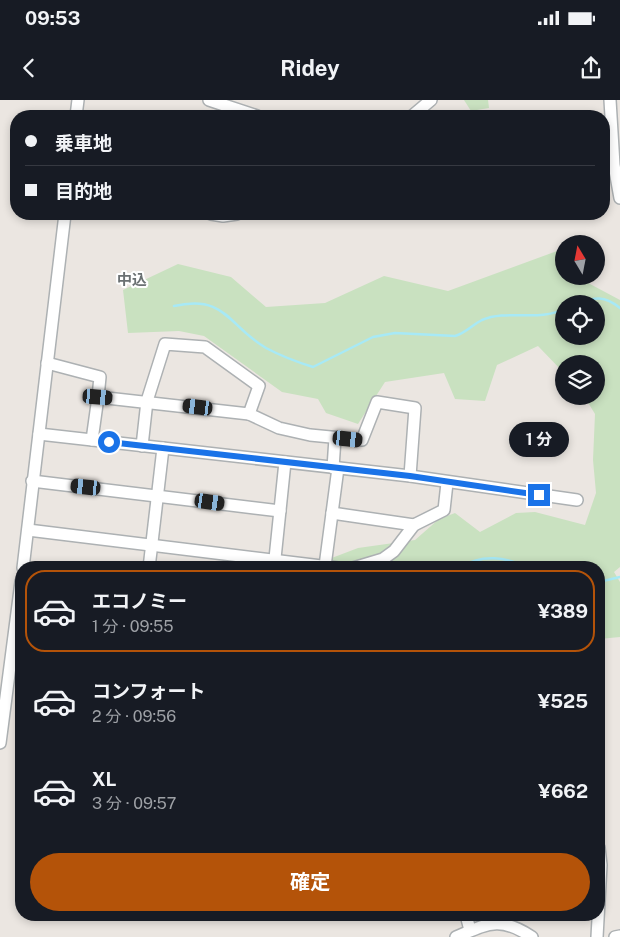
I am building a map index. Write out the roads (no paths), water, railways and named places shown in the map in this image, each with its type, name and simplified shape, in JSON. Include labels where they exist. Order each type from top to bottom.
[{"type":"street","points":[[209,100],[239,110]]},
{"type":"street","points":[[419,110],[431,100]]},
{"type":"street","points":[[610,100],[614,165],[620,198]]},
{"type":"street","points":[[24,561],[64,220]]},
{"type":"street","points":[[142,446],[147,401],[165,344],[205,347],[260,386],[249,414]]},
{"type":"street","points":[[47,363],[100,377],[92,440]]},
{"type":"street","points":[[98,397],[147,401],[249,414],[279,428],[335,438],[362,440],[377,402],[415,408],[410,476]]},
{"type":"street","points":[[38,434],[410,476],[576,500]]},
{"type":"street","points":[[326,561],[336,468],[335,438]]},
{"type":"street","points":[[150,561],[163,448]]},
{"type":"street","points":[[274,561],[285,462]]},
{"type":"street","points":[[32,481],[280,511]]},
{"type":"street","points":[[378,561],[394,551],[414,525],[444,510],[447,482]]},
{"type":"street","points":[[332,513],[414,525]]},
{"type":"street","points":[[28,530],[152,544],[261,561]]},
{"type":"street","points":[[0,743],[15,652]]},
{"type":"street","points":[[468,921],[470,930]]},
{"type":"street","points":[[597,937],[599,921]]},
{"type":"street","points":[[456,937],[488,923],[502,923],[517,927],[532,937]]},
{"type":"street","points":[[615,937],[620,936]]},
{"type":"waterway","points":[[605,299],[620,308]]},
{"type":"waterway","points":[[174,306],[191,303],[205,304],[216,308],[266,348],[289,359],[313,367],[373,337],[395,333],[455,336],[482,320],[492,317],[502,315],[544,315],[555,313]]},
{"type":"waterway","points":[[474,561],[494,558],[512,561]]},
{"type":"waterway","points":[[605,581],[620,577]]},
{"type":"district","name":"中込","points":[[132,280]]}]
